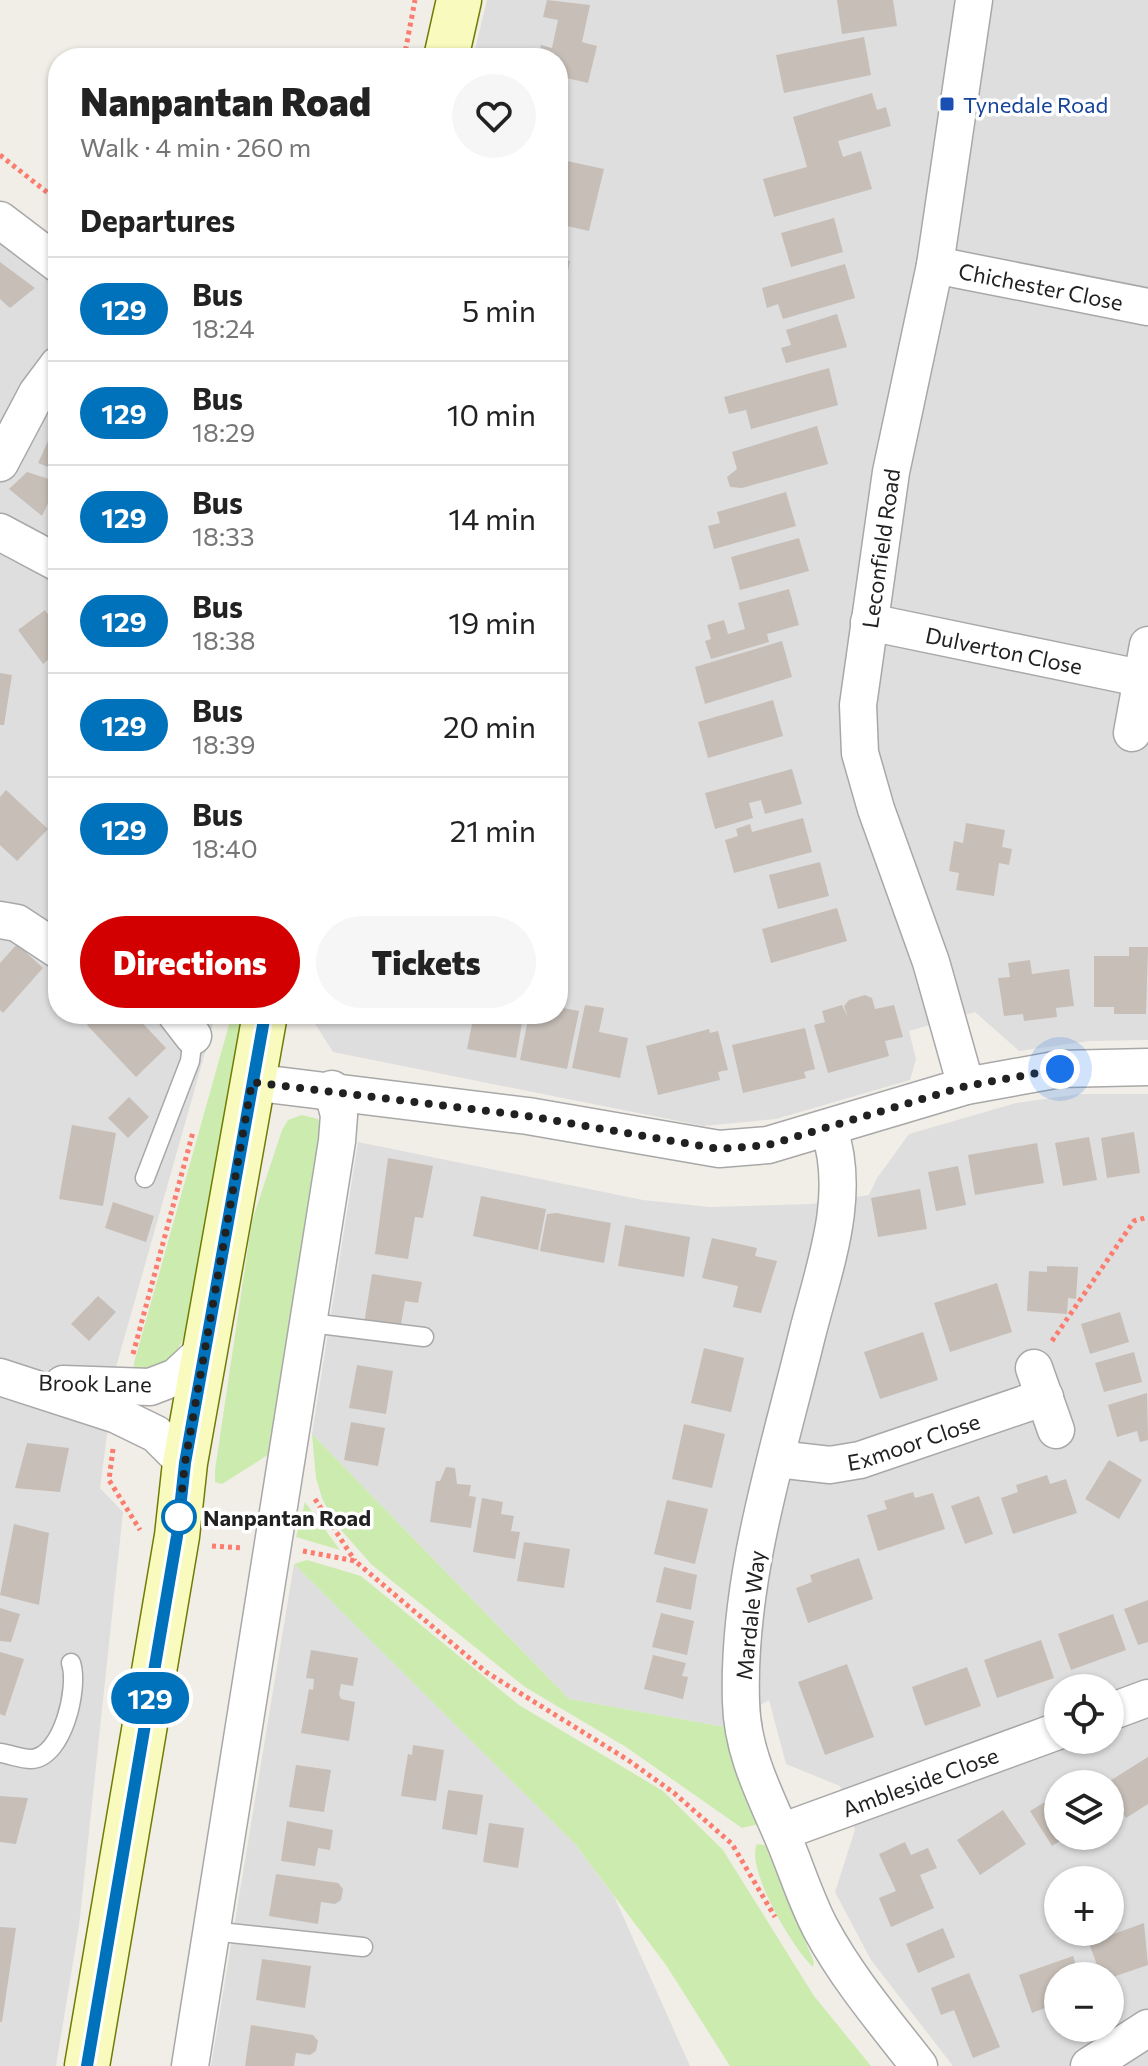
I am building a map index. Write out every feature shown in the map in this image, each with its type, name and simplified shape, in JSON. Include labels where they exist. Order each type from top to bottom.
[{"type":"street","points":[[448,48],[459,0]]},
{"type":"street","name":"Leconfield Road","points":[[966,1086],[931,962],[876,809],[860,753],[858,705],[891,472],[935,265],[974,0]]},
{"type":"street","points":[[0,220],[48,256]]},
{"type":"street","name":"Chichester Close","points":[[935,265],[1148,307]]},
{"type":"street","points":[[0,463],[48,378]]},
{"type":"street","points":[[0,532],[48,558]]},
{"type":"street","name":"Dulverton Close","points":[[869,622],[1144,661],[1132,733]]},
{"type":"street","points":[[0,920],[17,923],[48,943]]},
{"type":"street","points":[[87,2066],[177,1536],[185,1463],[263,1024]]},
{"type":"street","points":[[252,1082],[332,1089],[528,1116],[719,1149],[768,1145],[966,1086],[1060,1069],[1148,1067]]},
{"type":"street","points":[[190,2066],[311,1323],[337,1141],[339,1115],[332,1089]]},
{"type":"street","name":"Mardale Way","points":[[829,1129],[839,1158],[834,1225],[755,1556],[745,1629],[741,1702],[744,1739],[754,1774],[820,1927],[867,2002],[919,2066]]},
{"type":"street","name":"Brook Lane","points":[[121,1401],[166,1383],[205,1350]]},
{"type":"street","name":"Brook Lane","points":[[11,1380],[121,1401],[185,1463]]},
{"type":"street","name":"Exmoor Close","points":[[777,1459],[830,1465],[860,1460],[1045,1398]]},
{"type":"street","points":[[1124,1707],[1148,1698]]},
{"type":"street","name":"Ambleside Close","points":[[781,1832],[1044,1736]]},
{"type":"street","points":[[1089,2066],[1148,2028]]},
{"type":"lane","points":[[145,1178],[190,1061],[185,1025]]},
{"type":"lane","points":[[311,1323],[424,1337]]},
{"type":"lane","points":[[0,1753],[32,1759],[50,1749],[74,1692],[71,1663]]},
{"type":"lane","points":[[211,1931],[363,1947]]},
{"type":"path","points":[[406,48],[415,0]]},
{"type":"path","points":[[0,155],[48,193]]},
{"type":"path","points":[[196,1118],[121,1401],[109,1480],[138,1530],[177,1536],[203,1546],[272,1549],[355,1561]]},
{"type":"path","points":[[1045,1398],[1134,1221],[1148,1217]]},
{"type":"path","points":[[289,1448],[324,1515],[355,1561],[486,1672],[628,1760],[674,1793],[732,1844],[779,1924]]},
{"type":"shaded area","points":[[487,0],[1148,0],[1148,1040],[1090,1041],[1019,1051],[975,1012],[909,1031],[916,1059],[910,1080],[776,1119],[703,1126],[333,1052],[315,1024],[568,1024],[568,48],[475,48]]},
{"type":"shaded area","points":[[0,240],[48,279],[48,1024],[213,1024],[116,1367],[100,1488],[123,1512],[79,1926],[56,2066],[0,2066]]},
{"type":"shaded area","points":[[1080,1094],[1148,1094],[1148,2066],[953,2066],[871,1960],[835,1892],[855,1830],[840,1786],[786,1764],[769,1700],[725,1727],[569,1699],[312,1434],[358,1142],[643,1200],[710,1207],[811,1204],[869,1195],[877,1178],[909,1134],[1016,1103]]},
{"type":"shaded area","points":[[294,1564],[575,1844],[614,1896],[690,2066],[211,2066]]},
{"type":"green space","points":[[229,1024],[240,1024],[186,1331],[174,1354],[160,1366],[143,1370],[134,1368]]},
{"type":"green space","points":[[302,1115],[318,1119],[324,1133],[274,1451],[222,1484],[215,1482],[215,1470],[252,1221],[282,1130],[288,1120]]},
{"type":"green space","points":[[312,1434],[569,1699],[725,1727],[759,1824],[742,1828],[626,1747],[525,1687],[372,1565],[334,1522],[322,1498],[316,1478]]},
{"type":"green space","points":[[305,1502],[340,1550],[296,1537]]},
{"type":"green space","points":[[307,1560],[361,1576],[519,1705],[663,1791],[723,1850],[814,1996],[871,2066],[730,2066],[666,1965],[575,1844],[294,1564]]},
{"type":"green space","points":[[757,1844],[765,1845],[814,1962],[813,1967],[794,1944],[764,1889],[755,1855]]},
{"type":"building","points":[[547,0],[590,5],[582,42],[597,46],[588,83],[568,78],[568,48],[552,48],[558,20],[543,17]]},
{"type":"building","points":[[837,0],[893,0],[897,26],[842,34]]},
{"type":"building","points":[[864,37],[871,75],[784,93],[776,55]]},
{"type":"building","points":[[872,93],[877,110],[886,107],[891,126],[838,141],[843,157],[861,151],[872,189],[774,217],[763,179],[807,167],[793,117]]},
{"type":"building","points":[[568,161],[604,169],[589,231],[568,226]]},
{"type":"building","points":[[834,218],[843,252],[791,267],[781,233]]},
{"type":"building","points":[[0,262],[35,288],[10,308],[0,299]]},
{"type":"building","points":[[845,264],[855,298],[783,319],[778,304],[767,308],[762,288]]},
{"type":"building","points":[[837,314],[847,347],[786,363],[781,348],[791,345],[786,330]]},
{"type":"building","points":[[829,368],[838,405],[751,429],[746,410],[729,414],[724,397]]},
{"type":"building","points":[[817,426],[828,464],[742,488],[730,487],[727,477],[737,469],[732,452]]},
{"type":"building","points":[[48,441],[48,467],[38,463]]},
{"type":"building","points":[[27,472],[48,479],[48,503],[42,516],[9,489]]},
{"type":"building","points":[[786,492],[796,526],[714,549],[708,526],[720,523],[717,512]]},
{"type":"building","points":[[799,538],[809,571],[740,590],[731,557]]},
{"type":"building","points":[[789,589],[799,625],[767,634],[769,642],[711,659],[705,641],[711,639],[707,625],[724,620],[728,634],[745,629],[738,603]]},
{"type":"building","points":[[45,610],[48,614],[48,660],[43,664],[18,630]]},
{"type":"building","points":[[782,641],[792,677],[705,704],[695,667]]},
{"type":"building","points":[[0,673],[12,675],[4,725],[0,725]]},
{"type":"building","points":[[773,700],[783,736],[708,758],[698,722]]},
{"type":"building","points":[[792,769],[802,804],[765,814],[761,800],[749,803],[753,818],[715,829],[705,793]]},
{"type":"building","points":[[6,790],[48,829],[17,861],[0,845],[0,797]]},
{"type":"building","points":[[803,818],[812,852],[734,873],[725,840],[738,836],[736,829],[750,824],[752,832]]},
{"type":"building","points":[[966,823],[1005,830],[1002,847],[1012,849],[1009,865],[999,863],[994,896],[956,890],[959,873],[949,871],[954,841],[963,843]]},
{"type":"building","points":[[820,862],[829,896],[778,909],[769,875]]},
{"type":"building","points":[[837,908],[847,941],[771,963],[762,929]]},
{"type":"building","points":[[17,944],[43,968],[3,1013],[0,1010],[0,963]]},
{"type":"building","points":[[1129,947],[1148,947],[1146,1014],[1114,1014],[1114,1007],[1094,1007],[1094,956],[1129,956]]},
{"type":"building","points":[[1030,960],[1032,974],[1069,969],[1074,1006],[1056,1008],[1057,1017],[1024,1021],[1023,1014],[1004,1016],[998,978],[1010,977],[1008,963]]},
{"type":"building","points":[[865,995],[872,998],[875,1009],[894,1005],[903,1037],[885,1041],[889,1056],[828,1073],[814,1025],[825,1022],[822,1011],[842,1005],[848,1017],[844,1006],[849,1000]]},
{"type":"building","points":[[585,1005],[604,1008],[599,1032],[628,1038],[620,1078],[572,1068]]},
{"type":"building","points":[[568,1009],[579,1011],[567,1069],[520,1060],[527,1024],[568,1024]]},
{"type":"building","points":[[143,1024],[166,1048],[136,1077],[87,1025]]},
{"type":"building","points":[[472,1024],[522,1024],[516,1058],[467,1049]]},
{"type":"building","points":[[805,1028],[815,1069],[804,1072],[806,1078],[743,1093],[732,1045]]},
{"type":"building","points":[[709,1029],[710,1033],[718,1031],[728,1070],[718,1072],[720,1080],[658,1095],[646,1046]]},
{"type":"building","points":[[129,1097],[149,1117],[128,1138],[108,1118]]},
{"type":"building","points":[[72,1125],[116,1133],[103,1206],[59,1199]]},
{"type":"building","points":[[1134,1132],[1140,1173],[1107,1178],[1101,1138]]},
{"type":"building","points":[[1089,1137],[1097,1180],[1063,1186],[1055,1143]]},
{"type":"building","points":[[1037,1143],[1044,1183],[975,1195],[968,1155]]},
{"type":"building","points":[[388,1158],[433,1166],[423,1218],[415,1217],[408,1259],[375,1254]]},
{"type":"building","points":[[958,1166],[966,1205],[936,1211],[928,1172]]},
{"type":"building","points":[[920,1189],[927,1229],[878,1237],[871,1198]]},
{"type":"building","points":[[481,1196],[546,1209],[538,1250],[473,1236]]},
{"type":"building","points":[[113,1202],[154,1216],[146,1242],[105,1228]]},
{"type":"building","points":[[547,1214],[611,1223],[604,1263],[540,1251]]},
{"type":"building","points":[[625,1225],[690,1237],[684,1277],[618,1266]]},
{"type":"building","points":[[712,1238],[757,1248],[755,1256],[777,1261],[761,1313],[733,1307],[738,1286],[702,1278]]},
{"type":"building","points":[[1047,1266],[1078,1267],[1076,1299],[1068,1298],[1067,1314],[1027,1311],[1029,1271],[1047,1272]]},
{"type":"building","points":[[372,1274],[422,1282],[418,1303],[405,1301],[399,1336],[363,1330]]},
{"type":"building","points":[[997,1283],[1012,1332],[950,1352],[934,1303]]},
{"type":"building","points":[[98,1296],[116,1312],[89,1341],[71,1324]]},
{"type":"building","points":[[1120,1312],[1129,1342],[1090,1354],[1081,1324]]},
{"type":"building","points":[[923,1332],[938,1380],[880,1399],[864,1352]]},
{"type":"building","points":[[704,1348],[744,1358],[731,1412],[691,1403]]},
{"type":"building","points":[[1134,1352],[1142,1382],[1104,1392],[1095,1363]]},
{"type":"building","points":[[357,1365],[393,1371],[386,1414],[349,1408]]},
{"type":"building","points":[[1147,1393],[1148,1440],[1140,1442],[1137,1431],[1117,1437],[1108,1405]]},
{"type":"building","points":[[351,1422],[385,1428],[378,1466],[344,1460]]},
{"type":"building","points":[[684,1424],[725,1434],[712,1488],[672,1479]]},
{"type":"building","points":[[27,1443],[69,1448],[60,1492],[15,1488]]},
{"type":"building","points":[[1109,1460],[1142,1480],[1119,1519],[1085,1499]]},
{"type":"building","points":[[446,1467],[455,1468],[457,1484],[471,1485],[469,1496],[476,1497],[471,1528],[430,1522],[436,1481],[440,1481]]},
{"type":"building","points":[[1047,1475],[1050,1484],[1066,1479],[1077,1513],[1013,1534],[1001,1498],[1018,1492],[1016,1485]]},
{"type":"building","points":[[913,1492],[915,1498],[933,1493],[945,1529],[878,1551],[867,1515],[887,1509],[884,1501]]},
{"type":"building","points":[[979,1496],[993,1534],[965,1544],[951,1506]]},
{"type":"building","points":[[482,1498],[503,1502],[501,1514],[514,1516],[511,1531],[520,1532],[515,1559],[473,1552]]},
{"type":"building","points":[[667,1500],[708,1509],[695,1564],[654,1554]]},
{"type":"building","points":[[14,1524],[49,1533],[39,1605],[0,1595]]},
{"type":"building","points":[[524,1542],[570,1549],[564,1588],[517,1581]]},
{"type":"building","points":[[859,1558],[873,1599],[808,1623],[796,1588],[812,1582],[810,1575]]},
{"type":"building","points":[[664,1567],[697,1575],[691,1610],[656,1602]]},
{"type":"building","points":[[1148,1600],[1148,1642],[1138,1645],[1124,1609]]},
{"type":"building","points":[[0,1608],[20,1614],[11,1642],[0,1641]]},
{"type":"building","points":[[661,1613],[694,1621],[687,1655],[652,1647]]},
{"type":"building","points":[[1113,1614],[1126,1650],[1071,1670],[1058,1634]]},
{"type":"building","points":[[1041,1640],[1053,1674],[1044,1674],[1044,1682],[997,1698],[984,1660]]},
{"type":"building","points":[[311,1650],[358,1658],[353,1686],[341,1684],[339,1694],[341,1699],[355,1702],[349,1741],[301,1733],[309,1689],[313,1690],[314,1679],[306,1678]]},
{"type":"building","points":[[0,1652],[24,1659],[5,1716],[0,1714]]},
{"type":"building","points":[[653,1655],[686,1663],[682,1676],[688,1677],[683,1699],[644,1689]]},
{"type":"building","points":[[847,1664],[874,1737],[825,1755],[798,1682]]},
{"type":"building","points":[[967,1667],[981,1706],[925,1726],[912,1687]]},
{"type":"building","points":[[413,1745],[444,1750],[436,1801],[401,1796],[408,1754],[412,1755]]},
{"type":"building","points":[[1148,1757],[1148,1804],[1126,1818],[1124,1815],[1124,1772]]},
{"type":"building","points":[[296,1765],[331,1770],[324,1812],[289,1807]]},
{"type":"building","points":[[448,1790],[483,1795],[477,1835],[442,1829]]},
{"type":"building","points":[[0,1796],[28,1798],[16,1844],[0,1842]]},
{"type":"building","points":[[1044,1802],[1044,1833],[1030,1811]]},
{"type":"building","points":[[1003,1810],[1026,1844],[980,1875],[957,1840]]},
{"type":"building","points":[[287,1821],[333,1830],[330,1850],[318,1848],[315,1866],[281,1861]]},
{"type":"building","points":[[489,1823],[524,1828],[518,1868],[483,1862]]},
{"type":"building","points":[[905,1842],[911,1855],[928,1848],[937,1868],[920,1875],[934,1908],[891,1927],[879,1898],[896,1891],[879,1854]]},
{"type":"building","points":[[276,1874],[338,1883],[343,1889],[341,1900],[335,1904],[321,1902],[318,1924],[269,1916]]},
{"type":"building","points":[[1144,1923],[1148,1965],[1124,1973],[1124,1962],[1096,1962],[1090,1946],[1124,1946],[1124,1930]]},
{"type":"building","points":[[0,1927],[16,1928],[2,2022],[0,2022]]},
{"type":"building","points":[[943,1928],[955,1957],[918,1973],[906,1944]]},
{"type":"building","points":[[1073,1956],[1075,1962],[1056,1962]]},
{"type":"building","points":[[262,1959],[311,1966],[305,2008],[256,2000]]},
{"type":"building","points":[[1044,1966],[1044,2008],[1032,2013],[1019,1975]]},
{"type":"building","points":[[969,1973],[1000,2047],[973,2058],[954,2010],[941,2015],[931,1988]]},
{"type":"building","points":[[251,2025],[313,2035],[318,2041],[316,2051],[310,2055],[296,2053],[294,2066],[245,2066]]},
{"type":"bus line","name":"129","points":[[87,2066],[177,1536],[185,1463],[263,1024]]},
{"type":"place","name":"Tynedale Road","points":[[947,104]]},
{"type":"place","name":"Nanpantan Road","points":[[179,1517]]},
{"type":"route","points":[[179,1517],[185,1463],[252,1082],[332,1089],[528,1116],[719,1149],[768,1145],[966,1086],[1060,1069]]}]
